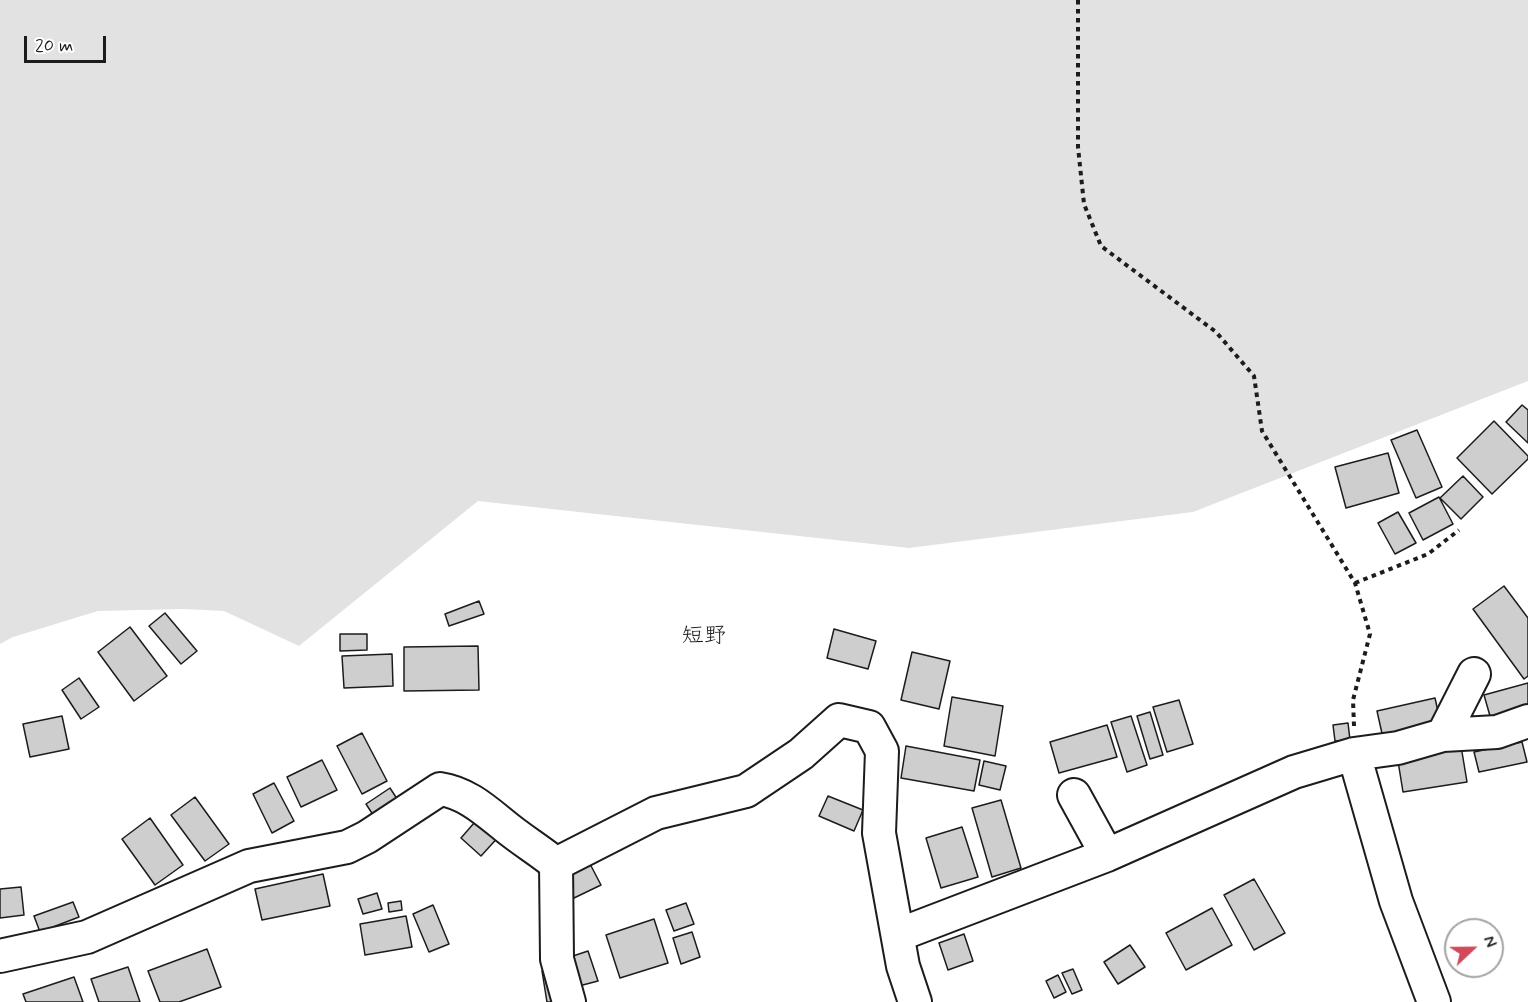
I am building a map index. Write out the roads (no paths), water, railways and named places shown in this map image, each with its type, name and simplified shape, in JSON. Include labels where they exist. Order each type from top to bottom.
[{"type":"street","points":[[1443,735],[1474,674]]},
{"type":"street","points":[[556,864],[656,813],[746,791],[801,754],[839,720],[868,727],[882,751],[879,833],[903,966],[915,1002]]},
{"type":"street","points":[[898,935],[1107,855],[1294,772],[1354,754],[1398,748],[1443,735],[1497,732],[1528,721]]},
{"type":"street","points":[[1354,754],[1396,901],[1434,1002]]},
{"type":"street","points":[[0,956],[87,937],[249,866],[347,846],[367,837],[441,789],[450,790],[483,807],[504,826],[556,864]]},
{"type":"street","points":[[1074,795],[1107,855]]},
{"type":"street","points":[[556,864],[557,959],[569,1002]]},
{"type":"district","name":"短野","points":[[704,637]]}]
